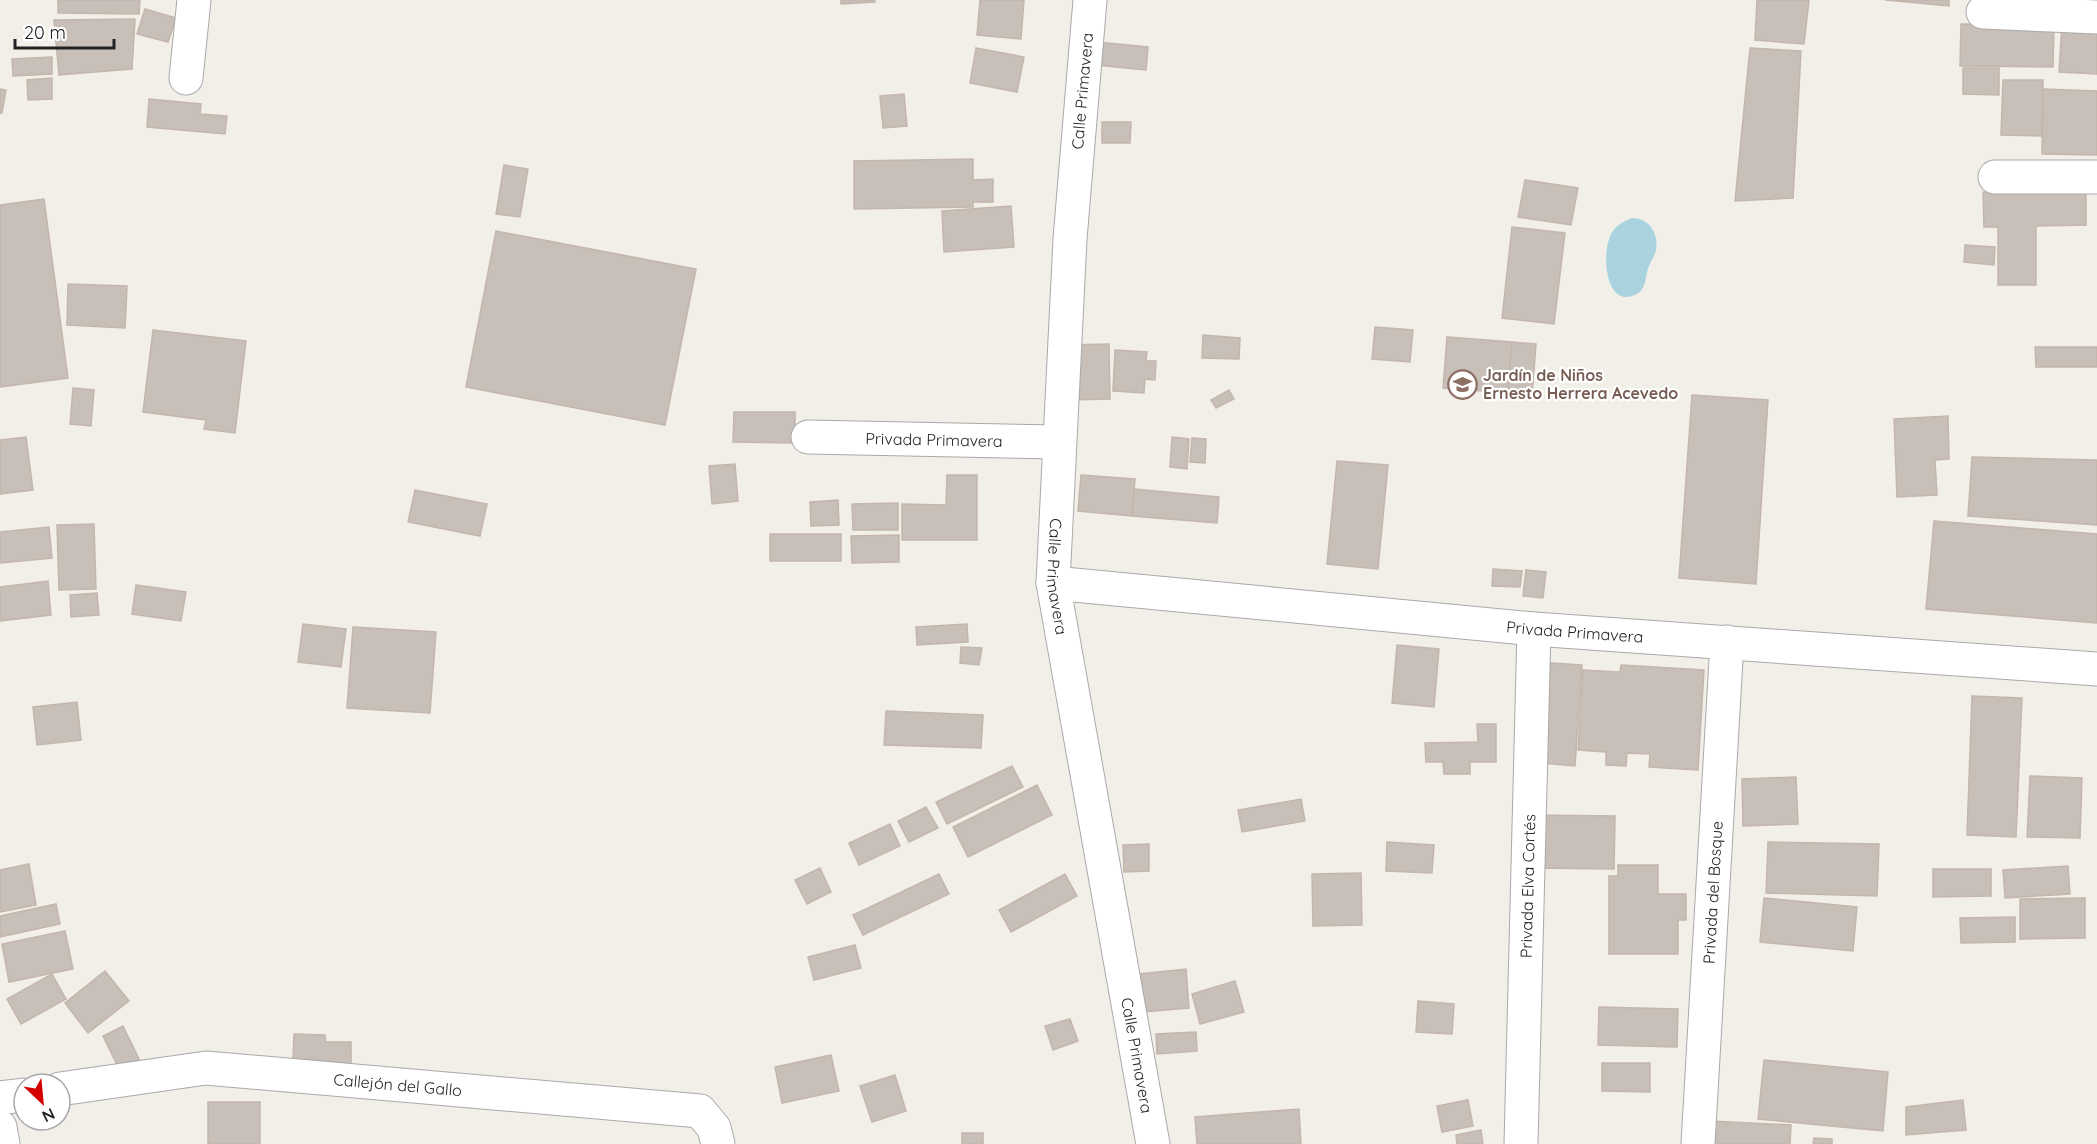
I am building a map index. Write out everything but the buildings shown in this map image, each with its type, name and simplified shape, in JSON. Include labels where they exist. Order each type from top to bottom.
[{"type":"street","points":[[186,78],[194,0]]},
{"type":"street","name":"Calle Primavera","points":[[1090,0],[1070,239],[1058,442],[1053,583],[1153,1144]]},
{"type":"street","points":[[1983,12],[2097,17]]},
{"type":"street","points":[[1995,177],[2097,177]]},
{"type":"street","name":"Privada Primavera","points":[[808,437],[1058,442]]},
{"type":"street","name":"Privada Primavera","points":[[1053,583],[1534,629],[2097,669]]},
{"type":"street","name":"Privada Elva Cortés","points":[[1521,1144],[1534,629]]},
{"type":"street","name":"Privada del Bosque","points":[[1698,1144],[1727,642]]},
{"type":"street","name":"Callejón del Gallo","points":[[72,1087],[206,1068],[700,1111],[714,1128],[718,1144]]},
{"type":"street","points":[[0,1126],[3,1144]]},
{"type":"water","points":[[1632,218],[1643,221],[1652,228],[1657,244],[1641,291],[1624,297],[1614,290],[1610,283],[1606,255],[1613,231]]},
{"type":"place","name":"Jardín de Niños Ernesto Herrera Acevedo","points":[[1462,384]]}]
